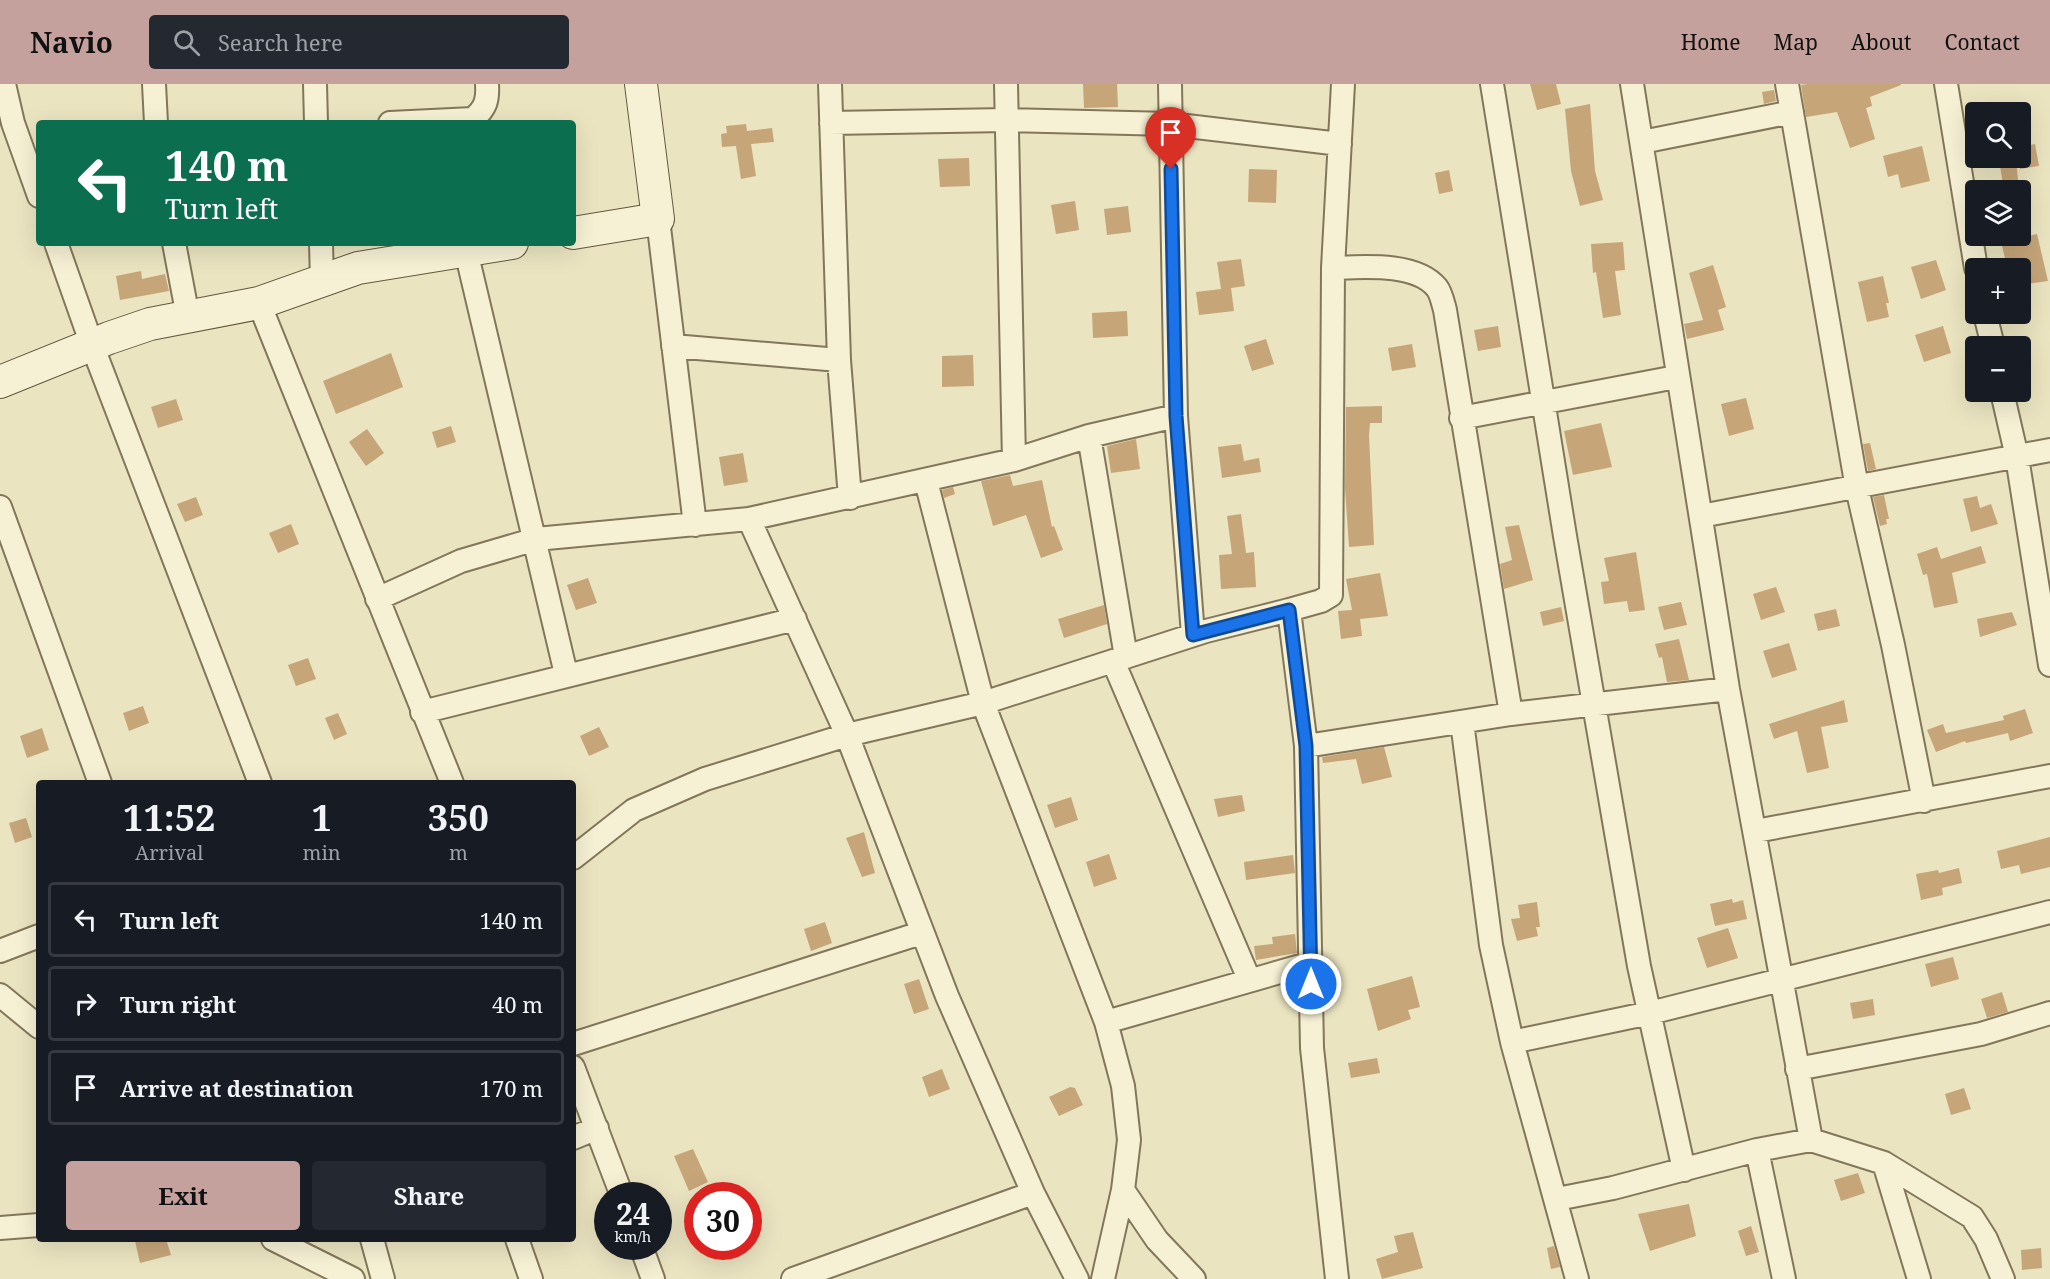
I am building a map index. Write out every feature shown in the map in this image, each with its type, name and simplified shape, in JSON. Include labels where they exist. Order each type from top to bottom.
[{"type":"street","points":[[4,84],[13,123],[36,188]]},
{"type":"street","points":[[154,84],[156,120]]},
{"type":"street","points":[[315,84],[316,120]]},
{"type":"street","points":[[452,120],[473,119],[483,110],[488,98],[487,84]]},
{"type":"street","points":[[642,84],[694,525]]},
{"type":"street","points":[[830,84],[838,360],[850,498]]},
{"type":"street","points":[[1006,84],[1014,460]]},
{"type":"street","points":[[1170,84],[1176,416],[1193,635]]},
{"type":"street","points":[[576,856],[634,810],[705,779],[847,735],[983,703],[1193,635],[1321,601],[1330,595],[1333,268],[1343,84]]},
{"type":"street","points":[[1492,84],[1594,704],[1650,1012],[1684,1170]]},
{"type":"street","points":[[1632,84],[1676,377],[1701,516],[1728,689],[1756,831],[1810,1140]]},
{"type":"street","points":[[1787,84],[1857,489],[1893,645],[1924,801]]},
{"type":"street","points":[[1946,84],[1974,258]]},
{"type":"street","points":[[1642,142],[1792,112]]},
{"type":"street","points":[[831,123],[1006,120],[1170,124],[1340,144]]},
{"type":"street","points":[[576,233],[658,219]]},
{"type":"street","points":[[57,246],[92,345],[259,780]]},
{"type":"street","points":[[175,246],[188,317]]},
{"type":"street","points":[[321,246],[322,281]]},
{"type":"street","points":[[0,382],[150,324],[259,303],[358,268],[495,246]]},
{"type":"street","points":[[466,251],[537,539],[566,674]]},
{"type":"street","points":[[1333,268],[1382,266],[1424,277],[1438,289],[1445,310],[1511,714]]},
{"type":"street","points":[[259,303],[451,780]]},
{"type":"street","points":[[673,346],[838,360]]},
{"type":"street","points":[[1461,418],[1676,377]]},
{"type":"street","points":[[2004,402],[2017,457],[2050,665]]},
{"type":"street","points":[[377,599],[460,561],[537,539],[749,519],[1014,460],[1089,436],[1176,416]]},
{"type":"street","points":[[1089,436],[1120,659],[1249,979]]},
{"type":"street","points":[[1701,516],[1857,489],[2050,450]]},
{"type":"street","points":[[926,480],[983,703],[1106,1022],[1123,1086],[1130,1140],[1123,1190],[1103,1279]]},
{"type":"street","points":[[0,507],[99,780]]},
{"type":"street","points":[[749,519],[847,735],[921,933],[1033,1193],[1077,1279]]},
{"type":"street","points":[[1289,610],[1306,746],[1311,1048],[1336,1279]]},
{"type":"street","points":[[422,712],[566,674],[795,619]]},
{"type":"street","points":[[1306,746],[1511,714],[1728,689]]},
{"type":"street","points":[[1462,722],[1491,945],[1512,1042],[1557,1199],[1577,1279]]},
{"type":"street","points":[[1756,831],[2050,776]]},
{"type":"street","points":[[1512,1042],[1650,1012],[1782,977],[1970,934],[2050,912]]},
{"type":"street","points":[[576,1043],[921,933]]},
{"type":"street","points":[[1,948],[36,937]]},
{"type":"street","points":[[1106,1022],[1311,963]]},
{"type":"street","points":[[0,995],[36,1025]]},
{"type":"street","points":[[1797,1069],[1959,1039],[2050,1012]]},
{"type":"street","points":[[576,1075],[617,1182]]},
{"type":"street","points":[[576,1137],[597,1128]]},
{"type":"street","points":[[1557,1199],[1684,1170],[1757,1150],[1810,1140],[1884,1163],[1972,1217],[1986,1239],[2003,1279]]},
{"type":"street","points":[[1757,1150],[1784,1279]]},
{"type":"street","points":[[1884,1163],[1919,1279]]},
{"type":"street","points":[[1123,1190],[1157,1240],[1194,1279]]},
{"type":"street","points":[[793,1279],[1033,1193]]},
{"type":"street","points":[[0,1228],[36,1225]]},
{"type":"street","points":[[279,1242],[353,1279]]},
{"type":"street","points":[[373,1242],[383,1279]]},
{"type":"street","points":[[518,1242],[531,1279]]},
{"type":"street","points":[[646,1260],[653,1279]]},
{"type":"building","points":[[1083,84],[1117,84],[1118,107],[1084,108]]},
{"type":"building","points":[[1530,84],[1556,84],[1561,104],[1537,110]]},
{"type":"building","points":[[1801,85],[1901,85],[1870,97],[1872,106],[1866,108],[1875,139],[1850,148],[1837,112],[1806,117]]},
{"type":"building","points":[[1774,90],[1776,101],[1764,104],[1762,92]]},
{"type":"building","points":[[1590,104],[1595,171],[1603,200],[1580,206],[1571,171],[1565,109]]},
{"type":"building","points":[[746,124],[747,131],[772,128],[774,142],[751,144],[756,176],[741,179],[736,146],[722,147],[721,134],[727,133],[726,126]]},
{"type":"building","points":[[2035,144],[2039,166],[2031,167],[2031,145]]},
{"type":"building","points":[[1922,146],[1930,181],[1901,188],[1898,174],[1888,177],[1883,156]]},
{"type":"building","points":[[969,158],[970,186],[940,187],[938,159]]},
{"type":"building","points":[[2000,168],[2017,168],[2018,180],[2002,180]]},
{"type":"building","points":[[1249,169],[1277,170],[1276,203],[1248,202]]},
{"type":"building","points":[[1449,170],[1453,191],[1439,194],[1435,173]]},
{"type":"building","points":[[1075,201],[1079,230],[1056,234],[1051,205]]},
{"type":"building","points":[[1128,206],[1131,232],[1107,235],[1104,209]]},
{"type":"building","points":[[2037,234],[2048,281],[2031,283],[2031,258],[2005,258],[2002,246],[2031,246],[2031,235]]},
{"type":"building","points":[[1623,242],[1625,270],[1615,271],[1621,315],[1603,318],[1596,272],[1593,273],[1591,244]]},
{"type":"building","points":[[1241,259],[1245,286],[1231,288],[1234,311],[1199,315],[1196,292],[1221,289],[1217,262]]},
{"type":"building","points":[[1936,260],[1946,290],[1921,299],[1911,267]]},
{"type":"building","points":[[1713,265],[1726,307],[1718,310],[1724,330],[1687,339],[1684,324],[1703,320],[1689,273]]},
{"type":"building","points":[[141,271],[142,279],[165,274],[169,291],[120,300],[116,276]]},
{"type":"building","points":[[1883,276],[1889,303],[1886,303],[1889,317],[1867,322],[1858,282]]},
{"type":"building","points":[[1127,311],[1128,336],[1093,338],[1092,313]]},
{"type":"building","points":[[1498,326],[1501,347],[1478,351],[1474,330]]},
{"type":"building","points":[[1943,326],[1951,353],[1924,362],[1915,335]]},
{"type":"building","points":[[1266,339],[1274,364],[1252,371],[1244,346]]},
{"type":"building","points":[[1412,344],[1416,367],[1392,371],[1388,348]]},
{"type":"building","points":[[391,353],[403,387],[336,414],[323,381]]},
{"type":"building","points":[[973,355],[974,386],[942,387],[942,356]]},
{"type":"building","points":[[1746,398],[1754,429],[1729,436],[1721,404]]},
{"type":"building","points":[[176,399],[183,420],[158,428],[151,407]]},
{"type":"building","points":[[1382,406],[1382,423],[1370,423],[1369,435],[1374,545],[1349,547],[1345,488],[1346,407]]},
{"type":"building","points":[[1601,423],[1612,467],[1573,475],[1564,431]]},
{"type":"building","points":[[451,426],[456,442],[437,448],[432,432]]},
{"type":"building","points":[[367,429],[384,453],[366,466],[349,442]]},
{"type":"building","points":[[1136,439],[1140,469],[1111,473],[1107,446]]},
{"type":"building","points":[[1870,443],[1876,469],[1868,471],[1863,444]]},
{"type":"building","points":[[1241,444],[1244,461],[1259,458],[1261,472],[1222,478],[1218,447]]},
{"type":"building","points":[[743,453],[748,482],[724,486],[719,457]]},
{"type":"building","points":[[1010,475],[1013,486],[1042,480],[1052,527],[1054,526],[1063,550],[1041,558],[1026,515],[993,526],[981,481]]},
{"type":"building","points":[[953,487],[955,494],[944,498],[942,490]]},
{"type":"building","points":[[1884,495],[1889,519],[1886,519],[1887,524],[1880,526],[1873,497]]},
{"type":"building","points":[[1977,496],[1980,508],[1991,504],[1998,524],[1971,532],[1963,499]]},
{"type":"building","points":[[196,497],[203,515],[185,522],[177,504]]},
{"type":"building","points":[[1241,514],[1246,553],[1254,552],[1256,587],[1221,589],[1219,555],[1232,554],[1227,516]]},
{"type":"building","points":[[291,524],[299,544],[278,553],[269,533]]},
{"type":"building","points":[[1519,525],[1533,580],[1504,589],[1500,564],[1512,560],[1505,527]]},
{"type":"building","points":[[1981,546],[1986,563],[1952,573],[1958,603],[1934,608],[1927,574],[1923,575],[1917,554],[1937,547],[1941,559]]},
{"type":"building","points":[[1636,552],[1645,610],[1629,612],[1627,601],[1604,604],[1601,582],[1609,581],[1604,558]]},
{"type":"building","points":[[1380,573],[1388,616],[1360,619],[1362,636],[1341,639],[1338,611],[1352,610],[1346,579]]},
{"type":"building","points":[[588,578],[597,603],[576,610],[567,585]]},
{"type":"building","points":[[1776,587],[1785,612],[1761,620],[1753,594]]},
{"type":"building","points":[[1681,602],[1687,625],[1664,630],[1658,607]]},
{"type":"building","points":[[1104,605],[1107,624],[1064,638],[1058,619]]},
{"type":"building","points":[[1561,607],[1564,621],[1543,626],[1540,612]]},
{"type":"building","points":[[1836,609],[1840,626],[1818,631],[1814,614]]},
{"type":"building","points":[[2012,612],[2017,625],[1980,637],[1977,619]]},
{"type":"building","points":[[1679,639],[1689,680],[1667,682],[1662,657],[1659,658],[1655,644]]},
{"type":"building","points":[[1789,643],[1797,670],[1772,678],[1763,651]]},
{"type":"building","points":[[308,658],[316,679],[296,686],[288,665]]},
{"type":"building","points":[[1844,700],[1848,722],[1821,727],[1829,768],[1807,773],[1797,731],[1774,739],[1769,724]]},
{"type":"building","points":[[143,706],[149,723],[129,731],[123,713]]},
{"type":"building","points":[[2025,709],[2033,733],[2010,741],[2008,733],[1966,743],[1965,741],[1936,752],[1927,730],[1943,724],[1946,733],[2004,720],[2003,716]]},
{"type":"building","points":[[338,713],[347,734],[334,740],[325,718]]},
{"type":"building","points":[[599,727],[609,747],[589,756],[580,736]]},
{"type":"building","points":[[42,728],[49,750],[27,758],[20,736]]},
{"type":"building","points":[[1384,747],[1392,777],[1362,784],[1356,759],[1323,763],[1322,757]]},
{"type":"building","points":[[1242,795],[1245,811],[1218,817],[1214,799]]},
{"type":"building","points":[[1071,797],[1078,820],[1055,828],[1047,805]]},
{"type":"building","points":[[26,818],[32,837],[15,843],[9,823]]},
{"type":"building","points":[[864,832],[875,873],[862,877],[846,838]]},
{"type":"building","points":[[2050,837],[2050,867],[2021,874],[2019,865],[2001,869],[1997,851]]},
{"type":"building","points":[[1109,854],[1117,879],[1094,887],[1086,862]]},
{"type":"building","points":[[1293,855],[1295,873],[1246,880],[1244,862]]},
{"type":"building","points":[[1959,868],[1962,883],[1942,888],[1943,895],[1921,900],[1916,874],[1938,870],[1939,873]]},
{"type":"building","points":[[1732,899],[1733,903],[1743,900],[1747,919],[1715,926],[1710,904]]},
{"type":"building","points":[[1537,902],[1540,927],[1536,927],[1538,936],[1517,941],[1511,919],[1520,918],[1518,905]]},
{"type":"building","points":[[825,922],[832,943],[811,951],[804,929]]},
{"type":"building","points":[[1728,928],[1738,958],[1707,968],[1697,938]]},
{"type":"building","points":[[1295,934],[1297,953],[1256,960],[1254,946],[1273,944],[1272,937]]},
{"type":"building","points":[[1953,957],[1959,979],[1931,987],[1925,964]]},
{"type":"building","points":[[1412,976],[1420,1007],[1408,1010],[1411,1019],[1378,1031],[1367,989]]},
{"type":"building","points":[[919,979],[929,1009],[914,1014],[904,984]]},
{"type":"building","points":[[2002,992],[2008,1012],[1987,1018],[1981,999]]},
{"type":"building","points":[[1873,999],[1875,1015],[1853,1019],[1850,1003]]},
{"type":"building","points":[[1377,1058],[1380,1073],[1351,1078],[1348,1063]]},
{"type":"building","points":[[942,1069],[950,1089],[929,1097],[922,1077]]},
{"type":"building","points":[[1070,1087],[1075,1088],[1083,1105],[1059,1116],[1049,1097]]},
{"type":"building","points":[[1964,1088],[1971,1109],[1951,1115],[1945,1094]]},
{"type":"building","points":[[693,1149],[708,1182],[685,1182],[674,1156]]},
{"type":"building","points":[[1858,1173],[1865,1193],[1841,1201],[1834,1180]]},
{"type":"building","points":[[1689,1204],[1696,1236],[1650,1251],[1638,1214]]},
{"type":"building","points":[[1751,1226],[1759,1252],[1746,1256],[1738,1231]]},
{"type":"building","points":[[1413,1232],[1423,1268],[1382,1279],[1376,1259],[1398,1252],[1394,1236]]},
{"type":"building","points":[[135,1242],[167,1242],[171,1255],[140,1263]]},
{"type":"building","points":[[1554,1246],[1560,1267],[1551,1269],[1547,1248]]},
{"type":"building","points":[[2041,1248],[2042,1268],[2022,1270],[2021,1250]]},
{"type":"route","points":[[1171,169],[1176,416],[1193,635],[1289,610],[1306,746],[1311,984]]}]
